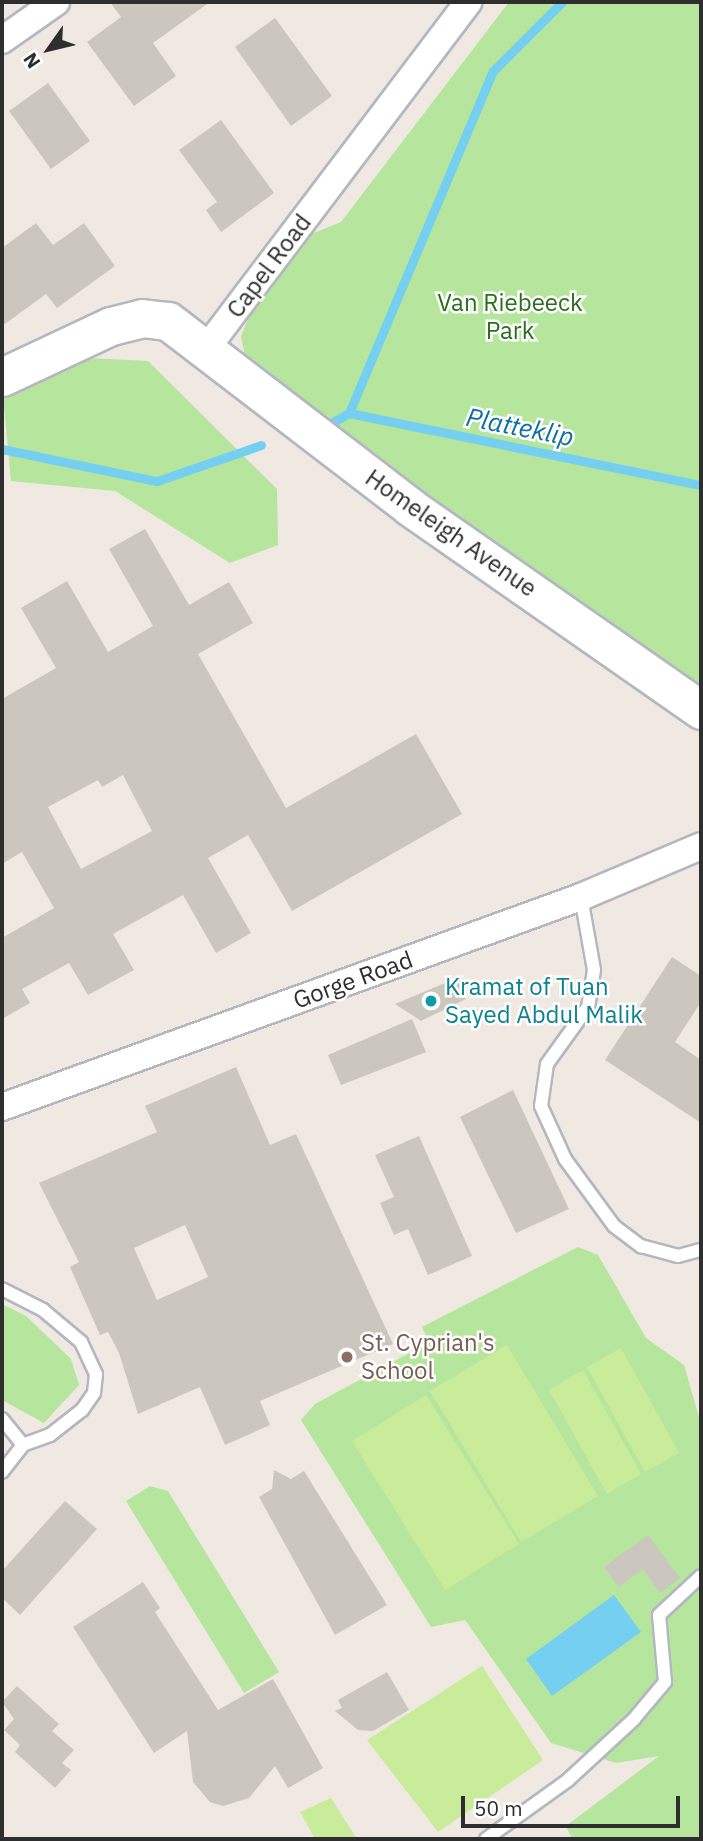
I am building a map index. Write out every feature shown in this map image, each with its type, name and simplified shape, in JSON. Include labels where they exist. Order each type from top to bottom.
[{"type":"street","points":[[2,40],[56,2]]},
{"type":"street","name":"Capel Road","points":[[206,349],[468,2]]},
{"type":"street","points":[[2,377],[111,326],[142,318],[168,321],[206,349]]},
{"type":"street","name":"Homeleigh Avenue","points":[[206,349],[410,507],[701,710]]},
{"type":"street","name":"Gorge Road","points":[[2,1107],[581,897],[701,846]]},
{"type":"lane","points":[[581,897],[594,970],[588,1007],[547,1064],[541,1106],[565,1159],[614,1226],[641,1245],[678,1256],[701,1250]]},
{"type":"lane","points":[[2,1289],[43,1310],[80,1342],[96,1374],[94,1393],[82,1410],[50,1435],[23,1445],[2,1472]]},
{"type":"lane","points":[[2,1419],[23,1445]]},
{"type":"lane","points":[[486,1839],[568,1780],[634,1719],[665,1682],[659,1615],[701,1576]]},
{"type":"green space","name":"Van Riebeeck Park","points":[[509,2],[701,2],[701,693],[528,571],[245,356],[241,336],[249,317],[309,235],[341,222]]},
{"type":"green space","points":[[68,357],[148,361],[277,489],[278,545],[230,563],[115,491],[11,481],[3,395]]},
{"type":"green space","points":[[578,1247],[598,1255],[646,1338],[684,1365],[701,1424],[701,1839],[572,1839],[566,1826],[659,1756],[616,1763],[551,1743],[465,1620],[431,1627],[301,1420],[315,1404],[415,1350],[427,1338],[422,1327]]},
{"type":"green space","points":[[2,1304],[26,1316],[71,1359],[79,1385],[44,1423],[2,1400]]},
{"type":"green space","points":[[507,1345],[598,1496],[521,1542],[430,1391]]},
{"type":"green space","points":[[621,1348],[679,1453],[645,1472],[587,1367]]},
{"type":"green space","points":[[583,1370],[641,1474],[607,1494],[549,1390]]},
{"type":"green space","points":[[426,1395],[519,1544],[445,1590],[352,1441]]},
{"type":"green space","points":[[150,1486],[168,1491],[279,1672],[244,1693],[126,1501]]},
{"type":"green space","points":[[482,1666],[543,1760],[438,1832],[367,1740]]},
{"type":"green space","points":[[331,1798],[357,1839],[315,1839],[300,1812]]},
{"type":"water","points":[[614,1595],[641,1632],[552,1696],[526,1659]]},
{"type":"building","points":[[110,2],[210,2],[153,43],[176,76],[134,106],[87,42],[121,17]]},
{"type":"building","points":[[275,18],[332,96],[291,126],[235,47]]},
{"type":"building","points":[[48,83],[90,141],[51,169],[9,111]]},
{"type":"building","points":[[221,120],[274,193],[221,232],[206,210],[217,202],[179,150]]},
{"type":"building","points":[[36,223],[53,245],[84,223],[115,266],[57,308],[46,294],[2,326],[2,248]]},
{"type":"building","points":[[145,529],[189,605],[229,582],[253,623],[198,654],[286,808],[416,734],[462,814],[292,911],[248,835],[208,858],[251,933],[216,953],[183,895],[113,934],[134,970],[88,995],[69,963],[22,989],[30,1003],[2,1019],[2,938],[54,908],[22,852],[2,864],[2,699],[56,668],[21,608],[67,581],[108,652],[153,626],[109,549]],"holes":[[[123,775],[152,831],[81,869],[48,807],[98,780],[102,787]]]},
{"type":"building","points":[[672,957],[701,976],[701,1002],[675,1042],[701,1060],[701,1123],[605,1060]]},
{"type":"building","name":"Kramat of Tuan Sayed Abdul Malik","points":[[457,978],[466,999],[421,1021],[395,1004]]},
{"type":"building","points":[[412,1019],[426,1052],[341,1085],[328,1055]]},
{"type":"building","name":"St. Cyprian's School","points":[[236,1067],[270,1145],[296,1134],[393,1344],[260,1401],[270,1425],[225,1445],[200,1387],[138,1414],[119,1353],[108,1332],[100,1335],[70,1267],[79,1262],[39,1183],[157,1132],[145,1106]],"holes":[[[185,1225],[208,1277],[157,1300],[134,1248]]]},
{"type":"building","points":[[513,1090],[569,1209],[516,1233],[460,1117]]},
{"type":"building","points":[[419,1136],[472,1256],[428,1275],[408,1229],[394,1235],[380,1203],[394,1197],[375,1155]]},
{"type":"building","points":[[274,1470],[291,1479],[304,1471],[387,1605],[335,1635],[259,1497],[272,1489]]},
{"type":"building","points":[[65,1501],[97,1529],[20,1615],[2,1598],[2,1571]]},
{"type":"building","points":[[648,1535],[680,1578],[660,1593],[643,1569],[619,1587],[604,1567]]},
{"type":"building","points":[[143,1582],[160,1608],[155,1612],[218,1710],[273,1679],[323,1768],[288,1788],[275,1766],[249,1798],[223,1806],[210,1802],[193,1782],[187,1731],[154,1753],[73,1627]]},
{"type":"building","points":[[387,1672],[409,1710],[373,1731],[358,1730],[335,1711],[342,1708],[338,1700]]},
{"type":"building","points":[[17,1686],[59,1724],[52,1731],[74,1750],[62,1763],[71,1770],[55,1788],[15,1752],[20,1745],[4,1730],[14,1719],[2,1702]]},
{"type":"waterway","points":[[349,413],[493,71],[562,2]]},
{"type":"waterway","name":"Platteklip","points":[[333,422],[349,413],[701,485]]},
{"type":"waterway","name":"Platteklip","points":[[2,449],[157,481],[261,445]]},
{"type":"place","name":"Kramat of Tuan Sayed Abdul Malik","points":[[431,1001]]},
{"type":"place","name":"St. Cyprian's School","points":[[347,1357]]}]
